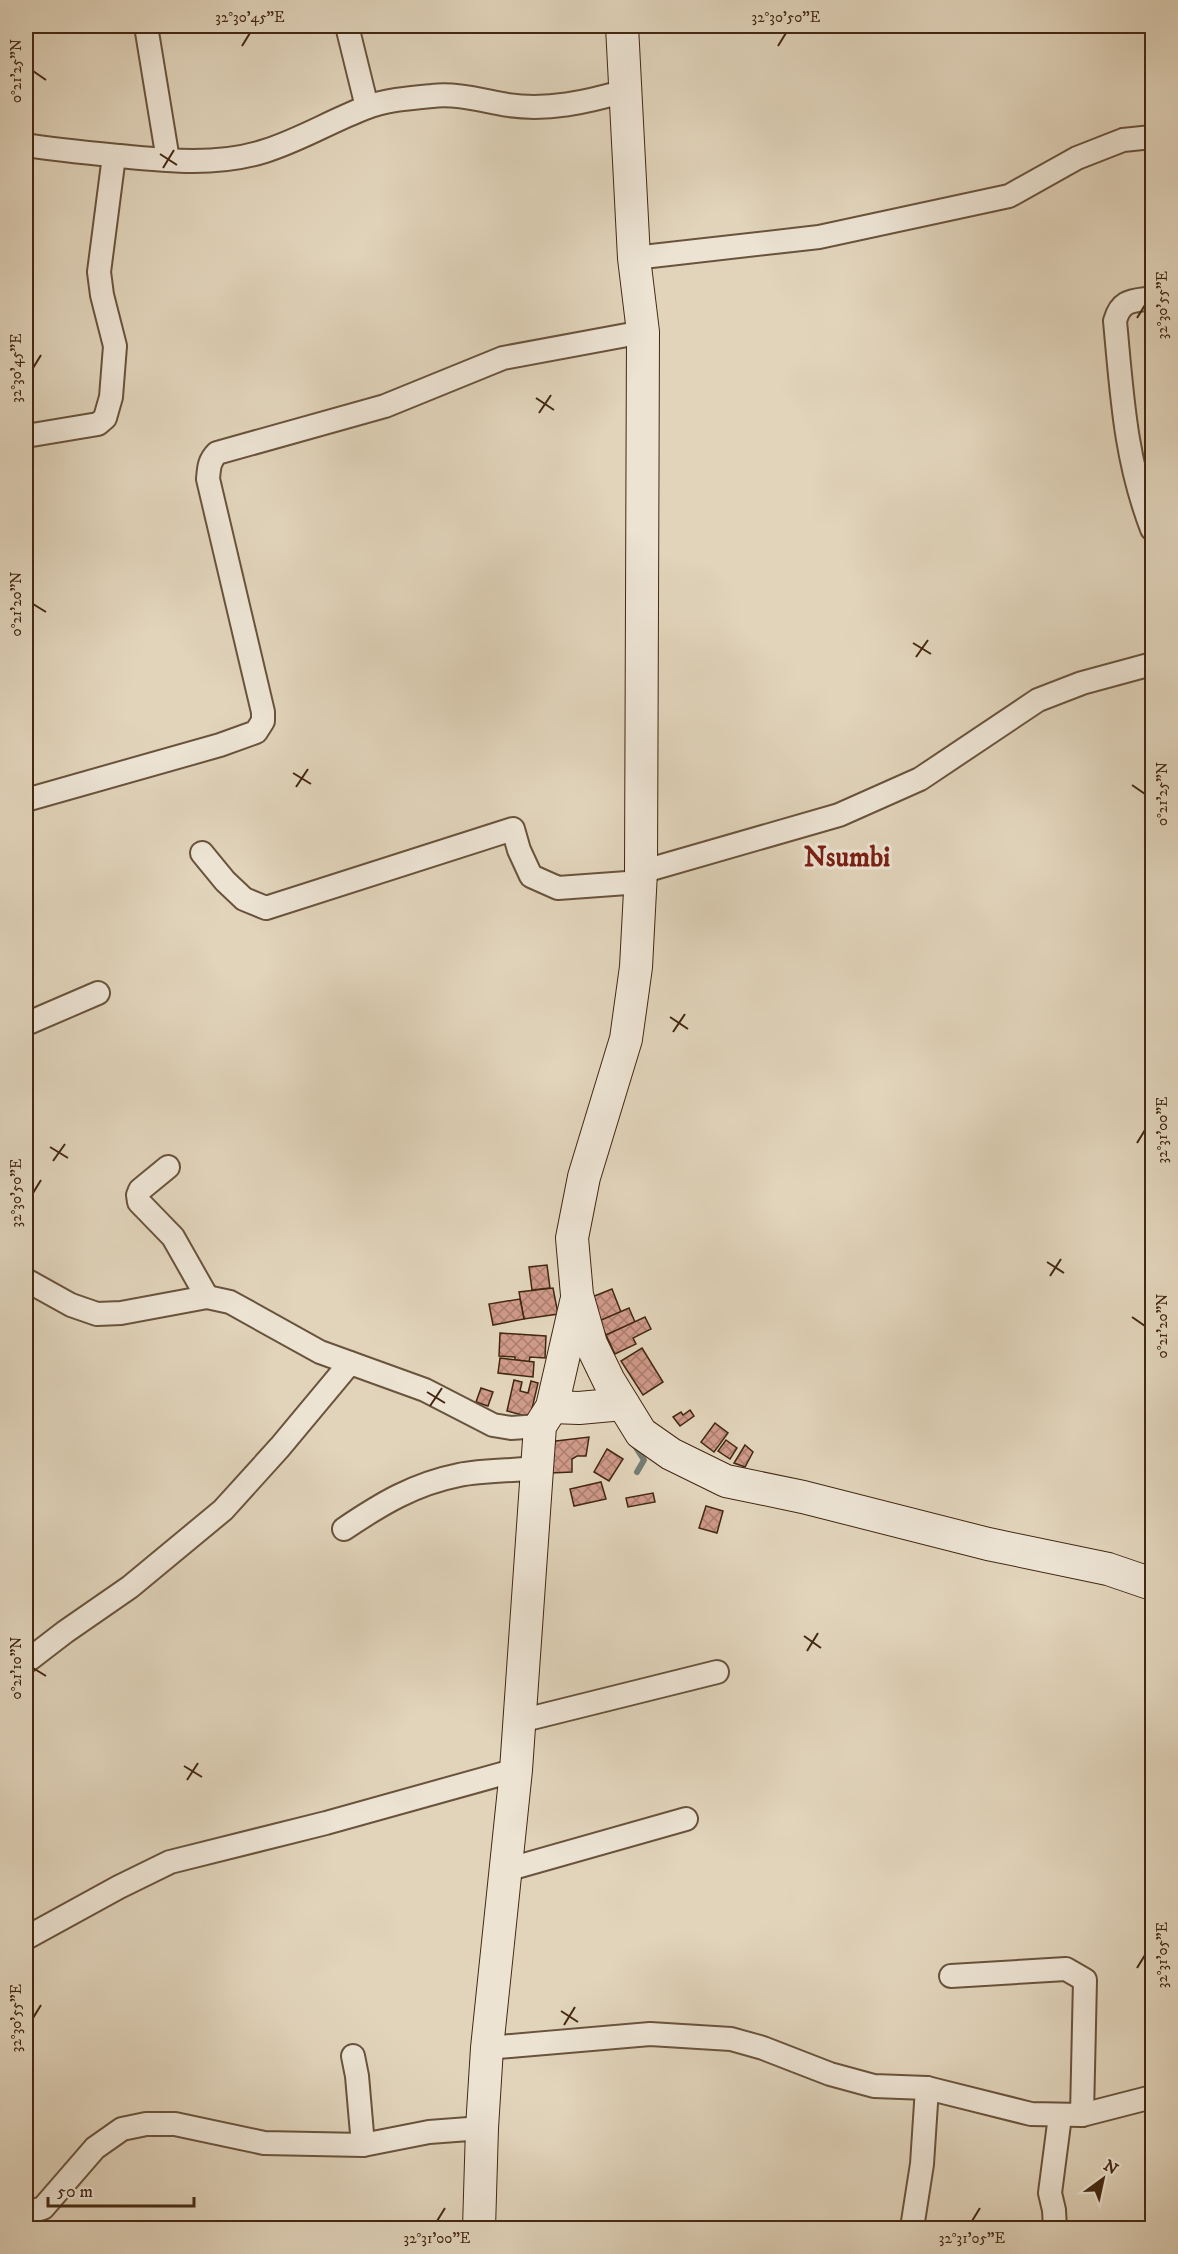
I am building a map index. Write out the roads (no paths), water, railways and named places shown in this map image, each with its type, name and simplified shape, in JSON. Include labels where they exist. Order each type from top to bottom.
[{"type":"street","points":[[146,26],[168,160]]},
{"type":"street","points":[[347,26],[367,107]]},
{"type":"street","points":[[622,26],[634,258],[643,332],[641,877],[636,967],[626,1039],[584,1178],[572,1238],[577,1295],[591,1344],[641,1433],[671,1454],[726,1481],[803,1497],[988,1544],[1108,1569],[1152,1584]]},
{"type":"street","points":[[26,145],[114,156],[168,160],[228,160],[264,151],[300,138],[367,107],[435,95],[471,98],[509,105],[545,107],[589,101],[625,91]]},
{"type":"street","points":[[634,258],[819,237],[1009,196],[1077,158],[1123,140],[1152,137]]},
{"type":"street","points":[[26,436],[98,424],[107,412],[111,398],[115,346],[102,295],[99,272],[114,156]]},
{"type":"street","points":[[1152,298],[1125,303],[1118,311],[1115,321],[1125,427],[1139,495],[1152,529]]},
{"type":"street","points":[[26,800],[220,745],[256,732],[261,727],[262,712],[208,480],[209,466],[217,453],[385,406],[503,358],[643,332]]},
{"type":"street","points":[[202,853],[225,881],[244,899],[266,908],[513,830],[531,876],[558,888],[641,877],[839,814],[920,779],[1038,700],[1082,682],[1152,664]]},
{"type":"street","points":[[26,1024],[98,993]]},
{"type":"street","points":[[168,1167],[140,1190],[139,1202],[172,1237],[207,1297]]},
{"type":"street","points":[[26,1280],[71,1305],[97,1314],[121,1313],[207,1297],[230,1302],[320,1352],[425,1390],[492,1425],[511,1428],[579,1408],[623,1404]]},
{"type":"street","points":[[479,2229],[482,2128],[488,2048],[516,1770],[537,1468],[546,1417],[569,1340],[577,1295]]},
{"type":"street","points":[[26,1662],[130,1587],[223,1510],[280,1447],[350,1363]]},
{"type":"street","points":[[344,1529],[384,1502],[419,1486],[460,1475],[537,1468]]},
{"type":"street","points":[[520,1721],[717,1672]]},
{"type":"street","points":[[26,1938],[170,1862],[326,1823],[516,1770]]},
{"type":"street","points":[[506,1870],[686,1819]]},
{"type":"street","points":[[951,1976],[1066,1969],[1085,1980],[1082,2115]]},
{"type":"street","points":[[488,2048],[650,2034],[730,2039],[763,2048],[830,2074],[874,2086],[927,2088],[1031,2114],[1082,2115],[1152,2097]]},
{"type":"street","points":[[353,2056],[363,2145]]},
{"type":"street","points":[[912,2229],[922,2164],[927,2088]]},
{"type":"street","points":[[1054,2229],[1054,2210],[1050,2193],[1060,2116]]},
{"type":"street","points":[[26,2213],[43,2208],[95,2148],[122,2129],[146,2124],[176,2124],[264,2143],[363,2145],[429,2132],[482,2128]]},
{"type":"waterway","points":[[635,1446],[644,1460],[637,1472]]},
{"type":"district","name":"Nsumbi","points":[[847,856]]}]
